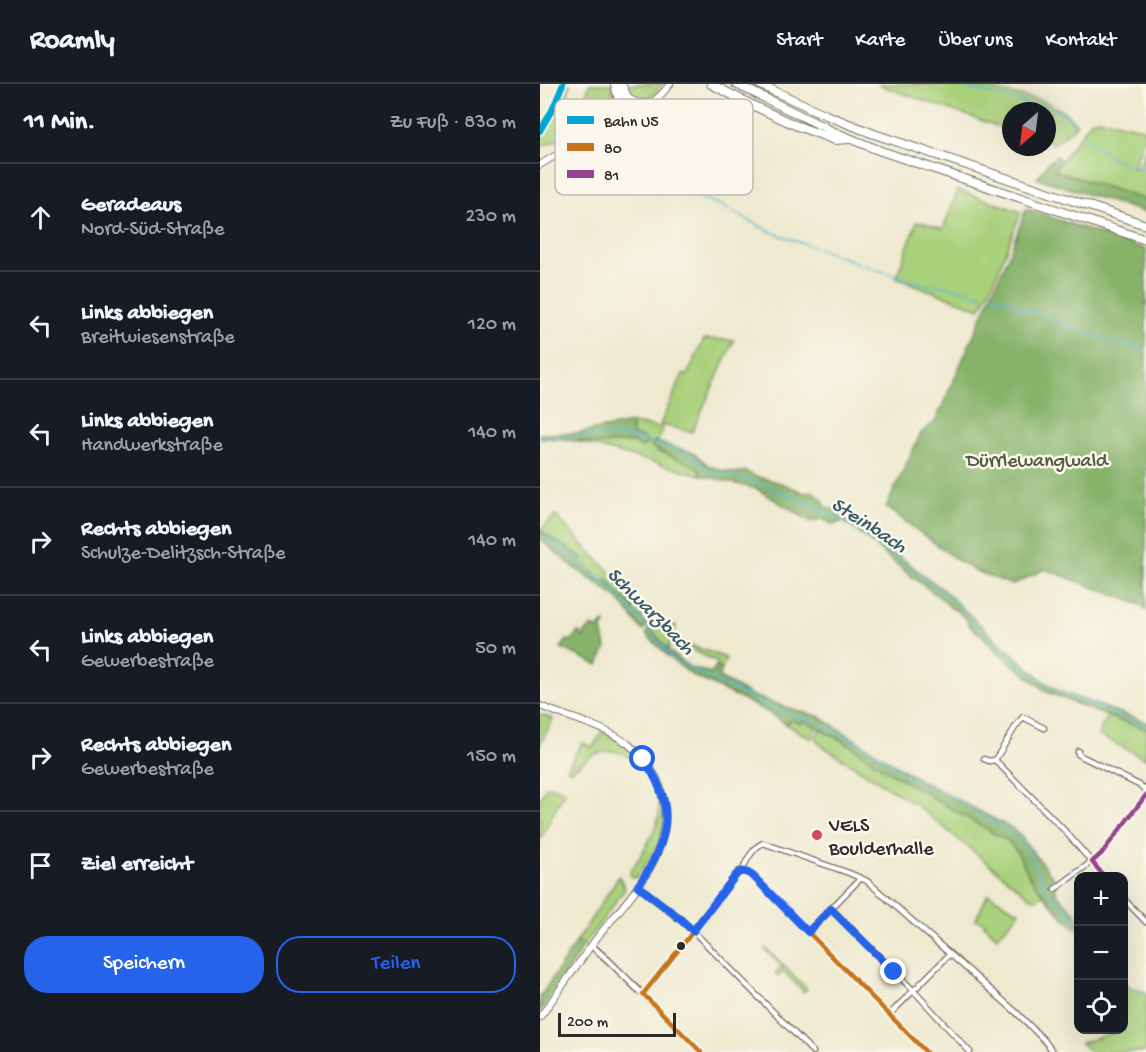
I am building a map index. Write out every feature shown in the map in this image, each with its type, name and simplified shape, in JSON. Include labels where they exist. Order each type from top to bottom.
[{"type":"highway","points":[[615,84],[619,99]]},
{"type":"highway","points":[[621,84],[623,99]]},
{"type":"highway","points":[[711,84],[741,99]]},
{"type":"highway","points":[[736,84],[851,139],[916,164],[1146,240]]},
{"type":"highway","points":[[759,84],[818,112],[874,134],[1146,225]]},
{"type":"highway","points":[[753,105],[835,140],[851,139]]},
{"type":"main road","points":[[656,99],[670,84]]},
{"type":"main road","points":[[540,165],[555,156]]},
{"type":"main road","points":[[540,706],[598,728],[621,740],[637,752],[650,768],[662,793],[665,810],[664,835],[654,860],[638,886],[540,1017]]},
{"type":"street","points":[[984,759],[995,760],[1023,717],[1044,728]]},
{"type":"street","points":[[1078,751],[1078,754],[1083,757],[1146,790]]},
{"type":"street","points":[[995,760],[1064,830],[1101,872]]},
{"type":"street","points":[[1054,889],[1102,853],[1146,795]]},
{"type":"street","points":[[743,872],[756,848],[764,843],[867,881],[1031,1026],[1051,1051]]},
{"type":"street","points":[[642,994],[731,880],[738,873],[747,872],[926,1052]]},
{"type":"street","points":[[808,932],[861,878]]},
{"type":"street","points":[[638,886],[693,931],[813,1052]]},
{"type":"street","points":[[1128,903],[1146,922]]},
{"type":"street","points":[[831,909],[913,990],[970,1052]]},
{"type":"street","points":[[592,946],[700,1052]]},
{"type":"street","points":[[890,1014],[950,954]]},
{"type":"green space","points":[[564,84],[570,84],[567,99],[560,99]]},
{"type":"green space","points":[[589,84],[611,84],[615,99],[586,99]]},
{"type":"green space","points":[[623,84],[663,84],[651,96],[633,99]]},
{"type":"green space","points":[[967,84],[1045,102],[1002,102],[1002,128],[879,85]]},
{"type":"green space","points":[[1056,108],[1065,112],[1077,124],[1056,143]]},
{"type":"green space","points":[[555,109],[555,141],[540,145],[540,133]]},
{"type":"green space","points":[[1101,119],[1142,128],[1146,133],[1133,168],[1139,166],[1146,149],[1146,200],[1054,170],[1092,120]]},
{"type":"green space","points":[[1056,156],[1060,159],[1054,170],[1146,200],[1146,213],[1037,178]]},
{"type":"green space","points":[[958,190],[1021,212],[993,284],[980,309],[896,278],[917,222],[943,229]]},
{"type":"green space","name":"Dürrlewangwald","points":[[1026,209],[1146,249],[1146,611],[1143,606],[1045,569],[1012,585],[976,571],[960,562],[886,507],[920,435],[935,422],[1009,255]]},
{"type":"green space","points":[[704,339],[734,340],[692,432],[660,425],[683,374],[687,376]]},
{"type":"green space","points":[[632,423],[663,428],[658,441],[654,441],[657,452],[692,463],[700,471],[700,475],[571,440],[598,444],[645,442],[644,438],[632,436]]},
{"type":"green space","points":[[632,423],[632,435],[645,438],[648,445],[641,448],[633,442],[598,444],[540,438],[540,434],[578,433]]},
{"type":"green space","points":[[654,441],[694,453],[709,466],[721,470],[735,473],[745,471],[805,493],[812,491],[823,500],[826,508],[846,515],[875,537],[873,544],[842,521],[834,525],[822,519],[811,522],[757,489],[700,475],[700,471],[693,466],[653,448],[651,446]]},
{"type":"green space","points":[[555,515],[647,611],[641,619],[609,581],[596,579],[580,562],[540,531]]},
{"type":"green space","points":[[540,531],[578,554],[583,559],[580,562],[594,574],[596,579],[609,582],[647,624],[643,631],[616,597],[573,567],[540,539]]},
{"type":"green space","points":[[878,540],[947,593],[1045,682],[1059,691],[1146,722],[1146,729],[1047,692],[995,650],[956,610],[876,547]]},
{"type":"green space","points":[[656,619],[676,626],[668,650],[649,627]]},
{"type":"green space","points":[[604,623],[606,624],[602,629],[606,648],[598,665],[561,648],[578,632],[584,637],[592,626],[598,629]]},
{"type":"green space","points":[[649,627],[668,650],[691,668],[712,673],[716,667],[722,669],[719,678],[753,696],[818,716],[913,776],[1011,828],[1018,833],[1056,881],[1056,893],[1074,912],[1074,926],[1060,914],[1029,876],[1018,853],[1008,841],[894,775],[843,741],[805,721],[800,723],[792,720],[786,724],[764,710],[692,675],[670,658],[646,634]]},
{"type":"green space","points":[[676,640],[726,658],[722,669],[716,667],[717,662],[682,645],[680,650],[674,647]]},
{"type":"green space","points":[[540,714],[553,719],[540,745]]},
{"type":"green space","points":[[1107,716],[1146,729],[1146,759],[1098,735]]},
{"type":"green space","points":[[792,720],[800,723],[805,721],[816,727],[812,738],[786,724]]},
{"type":"green space","points":[[819,729],[843,741],[932,798],[1008,841],[1018,853],[1029,876],[1044,895],[1036,899],[1031,898],[916,805],[819,744],[816,739]]},
{"type":"green space","points":[[602,732],[623,743],[644,763],[658,789],[662,803],[662,832],[657,846],[637,877],[633,878],[630,875],[631,871],[648,843],[658,819],[658,801],[650,779],[635,761],[614,752],[598,753],[571,771],[567,769],[582,743],[593,747]]},
{"type":"green space","points":[[547,786],[565,791],[540,840],[540,799]]},
{"type":"green space","points":[[619,876],[625,889],[584,945],[577,941]]},
{"type":"green space","points":[[988,894],[1020,912],[997,937],[984,925],[985,923],[976,919]]},
{"type":"green space","points":[[577,941],[584,945],[540,1012],[540,997]]},
{"type":"green space","points":[[766,948],[807,989],[804,992],[783,971],[778,976],[775,973],[782,966],[765,950]]},
{"type":"green space","points":[[1128,986],[1146,992],[1146,1052],[1091,1052],[1081,1043],[1109,1034],[1128,1034]]},
{"type":"waterway","points":[[951,84],[1055,110],[1065,115],[1074,125]]},
{"type":"waterway","points":[[1082,134],[1105,153],[1132,167]]},
{"type":"waterway","points":[[1136,168],[1146,170]]},
{"type":"waterway","points":[[693,195],[718,204],[771,232],[813,247]]},
{"type":"waterway","points":[[817,248],[923,284],[961,289],[985,297]]},
{"type":"waterway","points":[[992,295],[1104,339]]},
{"type":"waterway","points":[[1108,341],[1146,350]]},
{"type":"waterway","name":"Steinbach","points":[[540,436],[626,436],[676,448],[692,455],[713,473],[738,477],[772,488],[811,504],[825,513],[837,516],[953,599],[1000,646],[1032,674],[1055,690],[1146,726]]},
{"type":"waterway","name":"Schwarzbach","points":[[540,536],[574,556],[590,573],[605,581],[669,654],[691,669],[777,710],[815,722]]},
{"type":"waterway","name":"Schwarzbach","points":[[822,725],[862,744],[910,776],[965,803],[979,815],[1015,835],[1030,854],[1045,888],[1074,916]]},
{"type":"waterway","name":"Schwarzbach","points":[[1128,985],[1136,991],[1146,992]]},
{"type":"rail line","name":"U5","points":[[557,99],[563,84]]},
{"type":"rail line","name":"U5","points":[[540,131],[555,103]]},
{"type":"transit line","name":"81","points":[[1101,872],[1092,862],[1102,853],[1146,795]]},
{"type":"transit line","name":"80","points":[[701,1052],[643,994],[731,880],[744,873],[753,876],[926,1052]]},
{"type":"place","name":"VELS Boulderhalle","points":[[817,835]]},
{"type":"route","points":[[643,759],[655,776],[662,793],[665,825],[658,852],[638,886],[693,931],[736,875],[739,872],[747,872],[808,932],[831,909],[894,972]]}]
